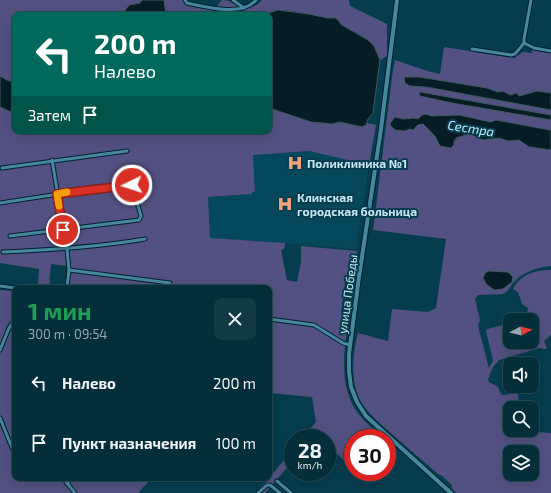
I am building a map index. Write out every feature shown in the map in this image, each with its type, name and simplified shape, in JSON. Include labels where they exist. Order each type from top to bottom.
[{"type":"street","points":[[185,0],[187,3],[218,9],[244,8],[250,6],[256,0]]},
{"type":"street","points":[[233,0],[244,8]]},
{"type":"street","name":"улица Победы","points":[[397,0],[350,345],[350,381],[360,407],[375,425],[451,493]]},
{"type":"street","points":[[472,49],[511,55],[515,54],[524,43],[531,0]]},
{"type":"street","points":[[524,43],[534,48],[551,51]]},
{"type":"street","points":[[2,168],[127,150]]},
{"type":"street","points":[[52,160],[67,249],[69,270],[67,285]]},
{"type":"street","points":[[0,204],[57,194],[131,184],[141,214],[141,218],[139,220],[10,236]]},
{"type":"street","points":[[3,252],[67,249],[145,238]]},
{"type":"street","points":[[69,270],[170,283]]},
{"type":"street","points":[[0,286],[12,288]]},
{"type":"street","points":[[272,319],[314,325],[350,345]]},
{"type":"street","points":[[0,350],[12,324]]},
{"type":"street","points":[[0,418],[12,448]]},
{"type":"street","points":[[65,481],[75,493]]},
{"type":"street","points":[[277,481],[291,493]]},
{"type":"street","points":[[258,493],[270,485],[280,493]]},
{"type":"shaded area","points":[[0,0],[142,0],[140,3],[129,5],[124,12],[12,12],[12,81],[0,76]]},
{"type":"shaded area","points":[[164,0],[187,0],[196,4],[216,7],[222,0],[226,0],[251,7],[262,0],[349,0],[350,6],[387,24],[387,56],[380,60],[374,46],[357,33],[342,25],[336,18],[327,18],[291,11],[272,12],[166,12]]},
{"type":"shaded area","points":[[444,47],[514,58],[523,52],[532,53],[532,50],[551,53],[551,93],[537,91],[519,96],[510,95],[505,92],[497,92],[487,88],[419,77],[405,83],[410,86],[426,87],[551,110],[551,115],[420,92],[420,96],[452,103],[551,120],[551,130],[496,120],[491,122],[479,121],[459,115],[432,116],[426,114],[422,115],[419,119],[403,119],[396,117],[392,121],[392,126],[395,130],[405,131],[410,129],[413,130],[418,125],[423,124],[437,139],[454,143],[458,137],[469,134],[488,140],[499,138],[508,141],[519,140],[551,150],[551,266],[535,269],[526,273],[517,279],[508,291],[503,294],[478,295],[475,299],[480,320],[478,326],[489,368],[493,360],[486,331],[487,329],[503,325],[503,349],[537,349],[509,357],[503,357],[503,359],[499,360],[493,367],[488,379],[489,382],[498,387],[503,395],[518,393],[519,401],[503,401],[503,437],[539,437],[539,432],[551,433],[551,493],[456,493],[452,488],[452,485],[396,438],[396,429],[386,429],[372,416],[364,407],[357,394],[353,359],[358,333],[388,341],[392,309],[428,312],[436,308],[446,239],[373,230],[395,60],[440,74]]},
{"type":"shaded area","points":[[0,107],[12,113],[12,134],[272,134],[272,109],[332,124],[341,123],[366,125],[367,123],[376,125],[369,165],[309,151],[253,155],[255,192],[252,192],[252,194],[208,197],[210,238],[285,243],[284,249],[281,250],[287,280],[297,282],[301,262],[301,246],[357,251],[354,275],[346,275],[341,312],[349,313],[344,353],[345,380],[353,406],[363,420],[372,429],[344,429],[344,460],[336,453],[336,429],[310,429],[316,422],[312,397],[272,393],[272,285],[68,285],[67,266],[51,264],[49,285],[38,285],[39,269],[0,263]]},
{"type":"shaded area","name":"Клинская городская больница","points":[[309,151],[369,165],[356,249],[210,238],[208,197],[252,194],[253,155]]},
{"type":"shaded area","points":[[551,270],[551,335],[544,341],[547,348],[540,348],[539,313],[527,313],[528,308],[522,304],[518,292],[513,289],[524,276],[534,272]]},
{"type":"shaded area","points":[[0,290],[12,291],[12,481],[149,481],[138,493],[0,493]]},
{"type":"shaded area","points":[[284,460],[284,471],[265,493],[255,493],[266,481],[272,481],[272,474]]},
{"type":"water","points":[[142,0],[164,0],[166,12],[124,12],[129,5],[140,3]]},
{"type":"water","points":[[278,10],[327,18],[336,18],[342,25],[368,40],[374,46],[380,60],[373,113],[368,119],[366,125],[362,127],[340,122],[332,124],[311,122],[272,109],[271,12]]},
{"type":"water","points":[[0,76],[12,81],[12,113],[0,107]]},
{"type":"water","points":[[404,77],[419,77],[487,88],[498,92],[503,91],[510,95],[517,93],[519,96],[537,91],[551,93],[551,110],[426,87],[410,86],[405,83]]},
{"type":"water","points":[[420,92],[551,115],[551,120],[452,103],[420,96]]},
{"type":"water","name":"Сестра","points":[[426,114],[432,116],[459,115],[491,122],[496,120],[551,130],[551,150],[529,147],[519,140],[508,141],[499,138],[483,140],[469,134],[456,138],[454,145],[451,148],[440,146],[435,136],[423,124],[418,125],[413,130],[410,129],[405,131],[395,130],[390,125],[395,117],[403,119],[418,119],[422,115]]},
{"type":"water","points":[[489,271],[508,272],[513,277],[512,282],[503,289],[494,290],[486,284],[483,278],[485,273]]},
{"type":"slow traffic","points":[[59,206],[57,194],[67,192]]},
{"type":"place","name":"Поликлиника №1","points":[[295,163]]},
{"type":"place","name":"Клинская городская больница","points":[[285,204]]},
{"type":"route","points":[[63,230],[57,194],[132,185]]}]
